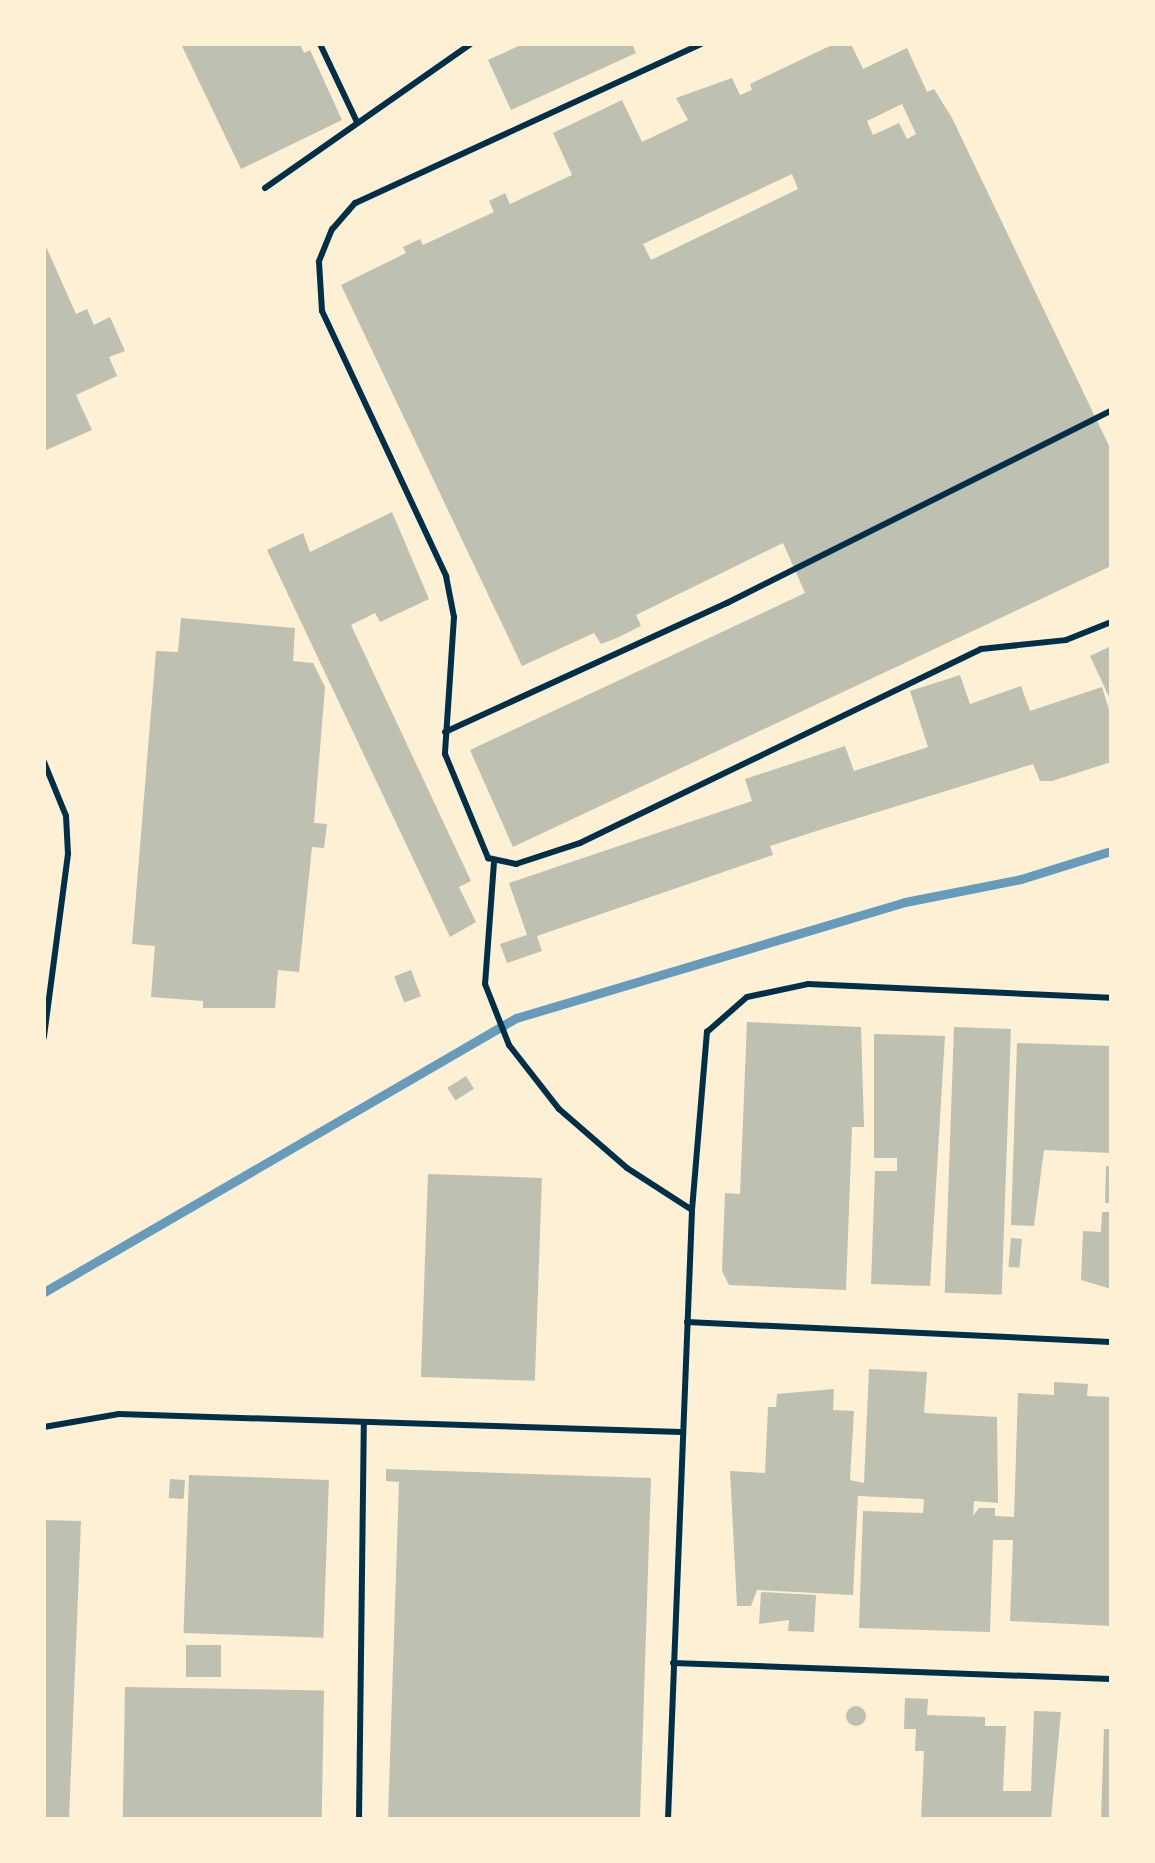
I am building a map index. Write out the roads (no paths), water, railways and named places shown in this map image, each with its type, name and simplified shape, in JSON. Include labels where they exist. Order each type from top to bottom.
[{"type":"lane","points":[[320,44],[357,122]]},
{"type":"lane","points":[[265,188],[471,44]]},
{"type":"lane","points":[[692,1210],[627,1168],[559,1109],[509,1045],[488,1004],[487,898],[494,862],[449,768],[445,732],[452,599],[322,311],[319,262],[332,229],[355,203],[701,44]]},
{"type":"lane","points":[[445,732],[727,603],[1111,411]]},
{"type":"lane","points":[[494,862],[516,864],[580,843],[928,670],[981,649],[1066,640],[1111,622]]},
{"type":"lane","points":[[44,762],[66,816],[68,854],[44,1037]]},
{"type":"lane","points":[[668,1819],[692,1210],[703,1045],[716,1019],[747,997],[808,984],[1111,998]]},
{"type":"lane","points":[[687,1322],[1111,1342]]},
{"type":"lane","points":[[44,1427],[119,1414],[681,1432]]},
{"type":"lane","points":[[359,1819],[364,1422]]},
{"type":"lane","points":[[673,1663],[1111,1679]]},
{"type":"waterway","points":[[44,1292],[516,1018],[905,902],[1021,879],[1111,851]]}]
